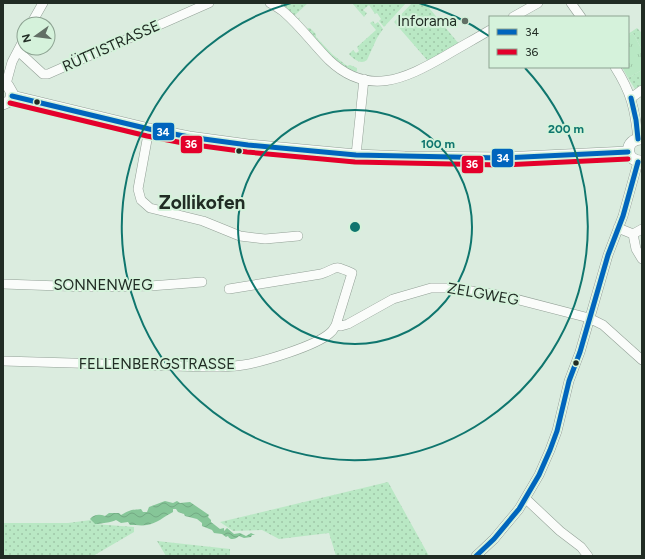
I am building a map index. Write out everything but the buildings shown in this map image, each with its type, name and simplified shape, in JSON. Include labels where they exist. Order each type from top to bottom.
[{"type":"main road","points":[[3,104],[8,102],[12,96],[10,88],[4,84]]},
{"type":"main road","points":[[12,96],[149,129],[224,143],[356,155],[405,157],[501,158],[628,152]]},
{"type":"main road","points":[[640,139],[632,142],[628,148],[628,152],[632,158],[640,162]]},
{"type":"street","points":[[36,16],[43,3]]},
{"type":"street","points":[[270,3],[288,16],[337,67],[347,73],[374,81],[388,81],[409,75],[489,31]]},
{"type":"street","points":[[515,16],[538,3]]},
{"type":"street","points":[[571,3],[580,16]]},
{"type":"street","name":"RÜTTISTRASSE","points":[[24,56],[46,74],[206,4]]},
{"type":"street","points":[[4,84],[16,55]]},
{"type":"street","points":[[616,68],[631,98],[640,139]]},
{"type":"street","points":[[356,155],[364,79]]},
{"type":"street","points":[[631,98],[642,90]]},
{"type":"street","points":[[149,129],[138,189],[139,197],[146,206],[203,221],[246,237],[265,239],[298,236]]},
{"type":"street","points":[[476,556],[505,528],[526,499],[545,462],[557,432],[564,398],[610,248],[640,162]]},
{"type":"street","points":[[618,228],[633,234]]},
{"type":"street","points":[[633,234],[642,229]]},
{"type":"street","points":[[633,234],[636,249],[642,259]]},
{"type":"street","points":[[229,289],[321,274],[332,268],[341,268],[352,273],[336,326]]},
{"type":"street","name":"SONNENWEG","points":[[3,284],[89,287],[150,286],[202,282]]},
{"type":"street","name":"ZELGWEG","points":[[336,326],[348,324],[385,303],[403,296],[434,287],[452,288],[504,296],[589,318],[603,325],[642,360]]},
{"type":"street","name":"FELLENBERGSTRASSE","points":[[3,361],[202,367],[233,366],[263,360],[299,348],[326,336],[331,333],[336,326]]},
{"type":"street","points":[[526,499],[560,531],[581,547],[588,556]]},
{"type":"green space","points":[[276,3],[308,3],[295,15],[298,19],[300,17],[299,21]]},
{"type":"green space","points":[[352,3],[406,3],[384,27],[379,21],[381,19],[377,13],[375,14],[369,5],[363,10],[367,13],[364,17]]},
{"type":"green space","points":[[412,3],[425,3],[459,44],[428,61],[394,22]]},
{"type":"green space","points":[[373,21],[375,24],[378,22],[383,29],[377,38],[367,60],[362,62],[357,61],[349,54],[353,50],[356,53],[359,51],[357,47],[376,30],[370,23]]},
{"type":"green space","points":[[308,28],[316,34],[316,37],[332,54],[347,66],[350,65],[357,68],[357,71],[348,69],[335,60],[307,30]]},
{"type":"green space","points":[[637,28],[642,33],[642,50],[633,33],[629,35],[629,33]]},
{"type":"green space","points":[[633,33],[642,50],[642,70],[628,78],[623,68],[629,68],[629,35]]},
{"type":"green space","points":[[642,70],[642,86],[635,89],[628,78]]},
{"type":"green space","points":[[388,482],[429,556],[336,556],[329,533],[279,539],[262,530],[233,531],[220,522]]},
{"type":"green space","points":[[91,520],[95,524],[134,527],[134,532],[93,556],[3,556],[3,523],[68,523]]},
{"type":"green space","points":[[157,541],[230,549],[230,556],[166,556]]},
{"type":"water","points":[[165,501],[173,503],[177,501],[180,503],[190,502],[209,515],[208,517],[211,522],[220,529],[224,528],[224,531],[227,528],[234,534],[240,533],[246,536],[251,533],[255,535],[244,538],[239,536],[235,539],[230,539],[228,536],[226,537],[222,534],[214,533],[212,530],[202,526],[202,523],[197,519],[185,516],[176,509],[173,509],[173,512],[157,522],[145,525],[130,525],[128,522],[121,523],[116,520],[95,524],[90,519],[95,515],[105,516],[109,513],[119,513],[121,515],[126,512],[141,509],[143,512],[147,512],[149,507]]},
{"type":"transit line","name":"34","points":[[12,96],[149,129],[189,137],[248,145],[356,155],[501,158],[628,152]]},
{"type":"transit line","name":"34","points":[[631,98],[636,120],[638,139]]},
{"type":"transit line","name":"36","points":[[10,103],[147,136],[188,144],[247,152],[355,162],[501,165],[628,159]]},
{"type":"transit line","name":"34","points":[[476,556],[494,539],[519,509],[539,475],[550,450],[557,431],[569,381],[580,352],[608,255],[623,216],[638,162]]},
{"type":"place","name":"Inforama","points":[[465,21]]},
{"type":"district","name":"Zollikofen","points":[[202,202]]}]
